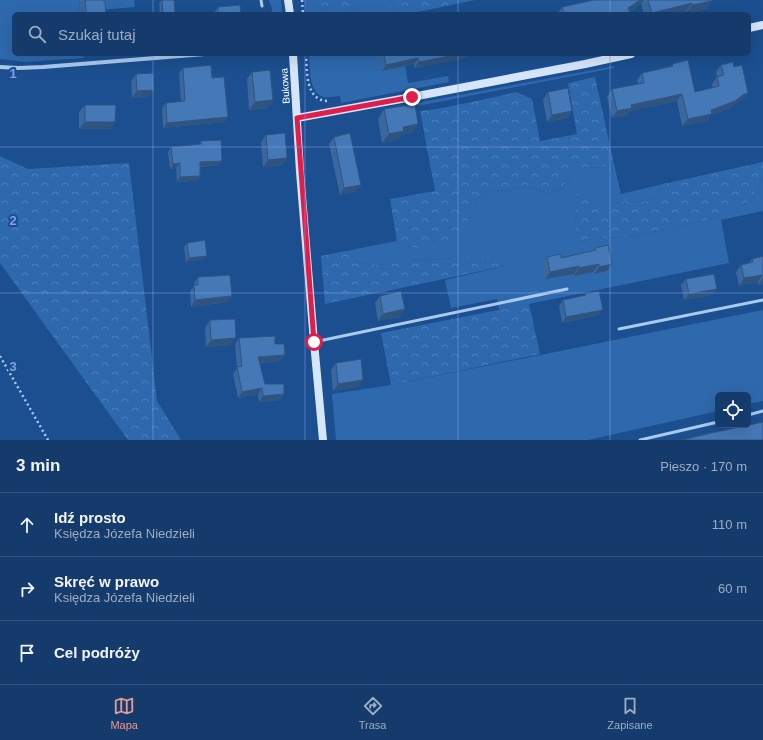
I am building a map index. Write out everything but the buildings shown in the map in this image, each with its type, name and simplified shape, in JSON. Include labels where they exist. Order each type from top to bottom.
[{"type":"street","points":[[288,0],[290,12]]},
{"type":"street","points":[[751,28],[763,25]]},
{"type":"street","points":[[0,67],[44,68],[182,56]]},
{"type":"street","name":"Bukowa","points":[[293,56],[314,342],[323,440]]},
{"type":"street","points":[[297,118],[622,56]]},
{"type":"lane","points":[[261,0],[262,6]]},
{"type":"lane","points":[[314,342],[567,289]]},
{"type":"lane","points":[[619,329],[763,300]]},
{"type":"lane","points":[[751,414],[763,411]]},
{"type":"lane","points":[[640,440],[715,423]]},
{"type":"path","points":[[302,0],[303,12]]},
{"type":"path","points":[[306,56],[308,79],[311,90],[317,98],[330,100]]},
{"type":"path","points":[[0,356],[48,440]]},
{"type":"green space","points":[[0,0],[79,0],[80,12],[12,12],[12,56],[84,56],[84,58],[26,62],[0,59]]},
{"type":"green space","points":[[98,0],[134,0],[135,7],[99,10]]},
{"type":"green space","points":[[269,0],[281,0],[282,12],[271,12]]},
{"type":"green space","points":[[305,0],[319,0],[319,6],[322,12],[306,12]]},
{"type":"green space","points":[[319,0],[356,0],[356,6],[350,12],[322,12],[319,6]]},
{"type":"green space","points":[[356,0],[391,0],[395,12],[350,12],[356,6]]},
{"type":"green space","points":[[391,0],[475,0],[418,12],[395,12]]},
{"type":"green space","points":[[309,56],[403,56],[408,83],[448,76],[449,82],[341,103],[340,96],[324,97],[315,90],[312,85]]},
{"type":"green space","points":[[614,66],[614,68],[417,106],[417,103]]},
{"type":"green space","points":[[595,77],[614,164],[601,167],[581,168],[568,178],[562,188],[549,193],[524,186],[510,190],[492,191],[477,199],[469,219],[451,241],[426,249],[411,247],[397,241],[390,199],[435,191],[420,111],[437,109],[516,92],[532,99],[540,141],[577,134],[568,83]]},
{"type":"green space","points":[[0,156],[28,169],[129,163],[157,401],[181,440],[128,440],[0,263]]},
{"type":"green space","points":[[763,162],[763,178],[750,201],[737,209],[710,219],[630,237],[595,238],[578,242],[575,226],[577,213],[571,203],[574,193],[590,196],[604,205],[625,201],[642,202],[655,198],[663,184]]},
{"type":"green space","points":[[614,164],[621,194],[663,184],[655,198],[642,202],[625,201],[604,205],[590,196],[577,213],[575,226],[579,242],[595,238],[630,237],[710,219],[737,209],[750,201],[763,178],[763,211],[721,220],[729,263],[499,310],[497,299],[451,308],[445,280],[510,265],[476,257],[421,261],[406,258],[388,265],[369,264],[357,261],[346,251],[397,241],[411,247],[469,219],[477,199],[492,191],[510,190],[524,186],[549,193],[562,188],[568,178],[581,168],[601,167]]},
{"type":"green space","points":[[346,251],[357,261],[369,264],[388,265],[406,258],[421,261],[465,257],[501,257],[510,265],[325,304],[321,256]]},
{"type":"green space","points":[[529,304],[540,354],[391,385],[381,333]]},
{"type":"green space","points":[[763,310],[763,401],[751,403],[751,392],[715,392],[715,412],[588,440],[336,440],[332,394],[391,385]]},
{"type":"route","points":[[314,342],[297,118],[412,97]]}]
